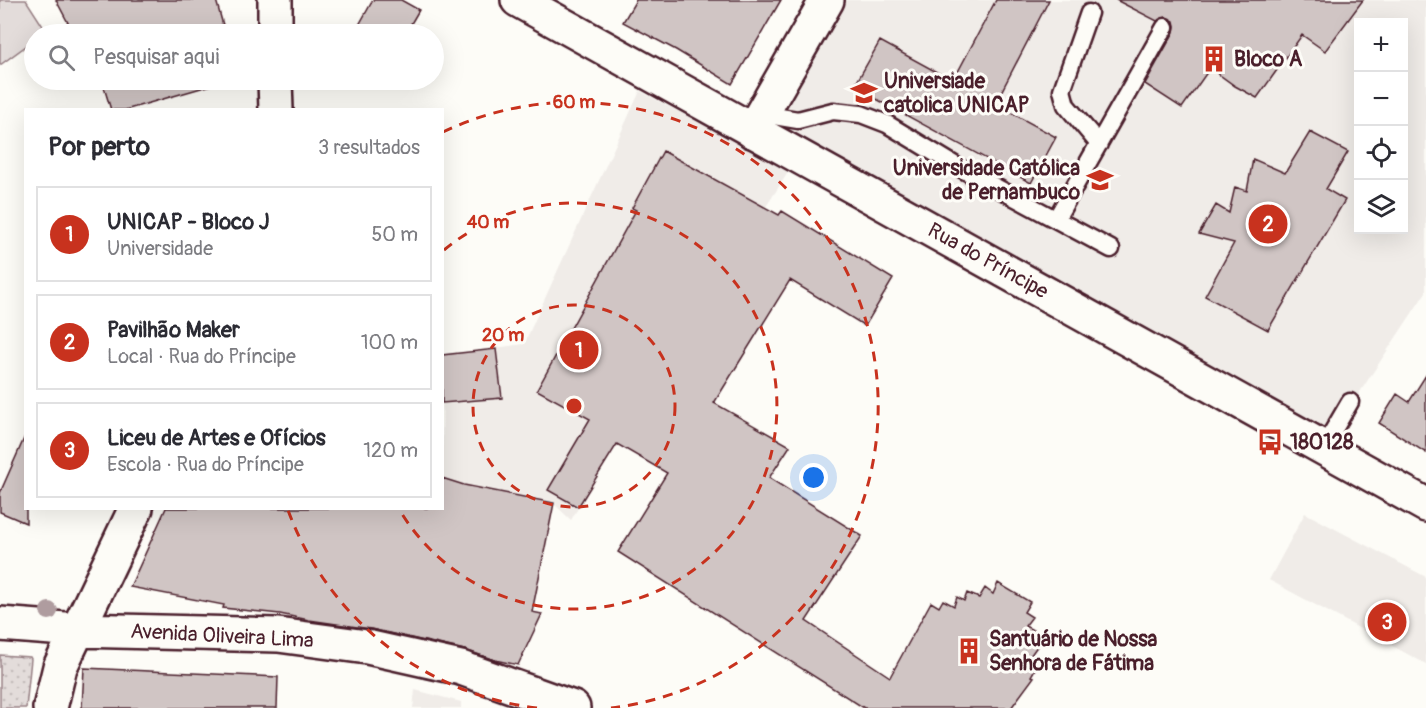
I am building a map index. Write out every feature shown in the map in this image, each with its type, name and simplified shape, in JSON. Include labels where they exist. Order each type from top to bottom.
[{"type":"main road","points":[[275,0],[275,24]]},
{"type":"main road","name":"Rua do Príncipe","points":[[518,0],[757,122],[1111,328],[1426,505]]},
{"type":"main road","points":[[757,122],[827,0]]},
{"type":"main road","points":[[275,90],[276,108]]},
{"type":"main road","points":[[50,708],[60,667],[135,510]]},
{"type":"main road","name":"Avenida Oliveira Lima","points":[[0,624],[78,630],[278,635],[368,646],[461,668],[573,708]]},
{"type":"lane","points":[[1089,13],[1062,90],[1066,105],[1099,144]]},
{"type":"lane","points":[[1056,219],[1165,27]]},
{"type":"lane","points":[[757,122],[798,120],[832,111],[861,114],[887,124],[958,167],[1111,249]]},
{"type":"lane","points":[[1323,448],[1350,402]]},
{"type":"shaded area","points":[[0,0],[26,0],[41,24],[24,24],[24,47],[0,65]]},
{"type":"shaded area","name":"Universidade Católica de Pernambuco","points":[[827,0],[1426,0],[1426,292],[1323,448],[752,131]]},
{"type":"shaded area","points":[[640,91],[789,171],[669,357],[571,520],[554,504],[533,608],[444,510],[444,355],[524,344]]},
{"type":"shaded area","points":[[1305,513],[1426,577],[1426,664],[1269,580]]},
{"type":"shaded area","points":[[0,655],[30,657],[31,659],[26,708],[0,708]]},
{"type":"shaded area","points":[[415,690],[461,702],[461,708],[413,708]]},
{"type":"building","points":[[56,0],[216,0],[223,24],[69,24]]},
{"type":"building","points":[[373,0],[401,0],[419,10],[411,24],[360,24]]},
{"type":"building","points":[[636,0],[781,0],[732,84],[676,50],[623,22]]},
{"type":"building","points":[[996,0],[1049,0],[995,104],[1056,137],[1031,183],[854,87],[880,41],[953,81]]},
{"type":"building","name":"Bloco A","points":[[1116,0],[1363,0],[1325,51],[1302,35],[1257,98],[1210,68],[1182,108],[1145,84],[1174,32],[1174,21],[1166,17],[1157,21]]},
{"type":"building","points":[[105,90],[194,90],[132,108],[110,108]]},
{"type":"building","points":[[1310,132],[1348,152],[1326,189],[1345,200],[1268,330],[1205,296],[1234,243],[1199,234],[1216,205],[1229,213],[1235,187],[1247,191],[1253,159],[1285,173]]},
{"type":"building","points":[[663,151],[779,215],[782,211],[893,279],[865,326],[790,280],[714,403],[790,446],[769,478],[862,536],[806,621],[890,677],[931,602],[939,607],[943,600],[954,606],[957,597],[964,601],[967,593],[979,598],[985,588],[993,594],[998,583],[1030,602],[1024,612],[1032,617],[1025,626],[1033,630],[1026,640],[1038,645],[1028,659],[1038,664],[1031,676],[1034,677],[1011,708],[864,708],[618,552],[667,473],[617,444],[578,507],[548,490],[590,419],[537,390],[636,210],[632,208]]},
{"type":"building","points":[[496,349],[502,398],[444,403],[444,355]]},
{"type":"building","points":[[1426,375],[1426,453],[1379,423],[1397,394],[1409,402]]},
{"type":"building","points":[[24,439],[26,523],[0,512],[0,493]]},
{"type":"building","points":[[444,479],[464,485],[554,503],[532,612],[542,614],[518,665],[465,650],[371,629],[280,614],[223,608],[224,605],[130,587],[165,510],[444,510]]},
{"type":"building","points":[[84,668],[278,677],[277,708],[82,708]]},
{"type":"place","name":"Bloco A","points":[[1214,59]]},
{"type":"place","name":"Universiade catolica UNICAP","points":[[864,93]]},
{"type":"place","name":"Universidade Católica de Pernambuco","points":[[1100,180]]},
{"type":"place","name":"Pavilhão Maker","points":[[1268,224]]},
{"type":"place","name":"UNICAP - Bloco J","points":[[579,350]]},
{"type":"place","name":"180128","points":[[1270,442]]},
{"type":"place","name":"Liceu de Artes e Ofícios","points":[[1387,622]]},
{"type":"place","name":"Santuário de Nossa Senhora de Fátima","points":[[969,651]]}]
